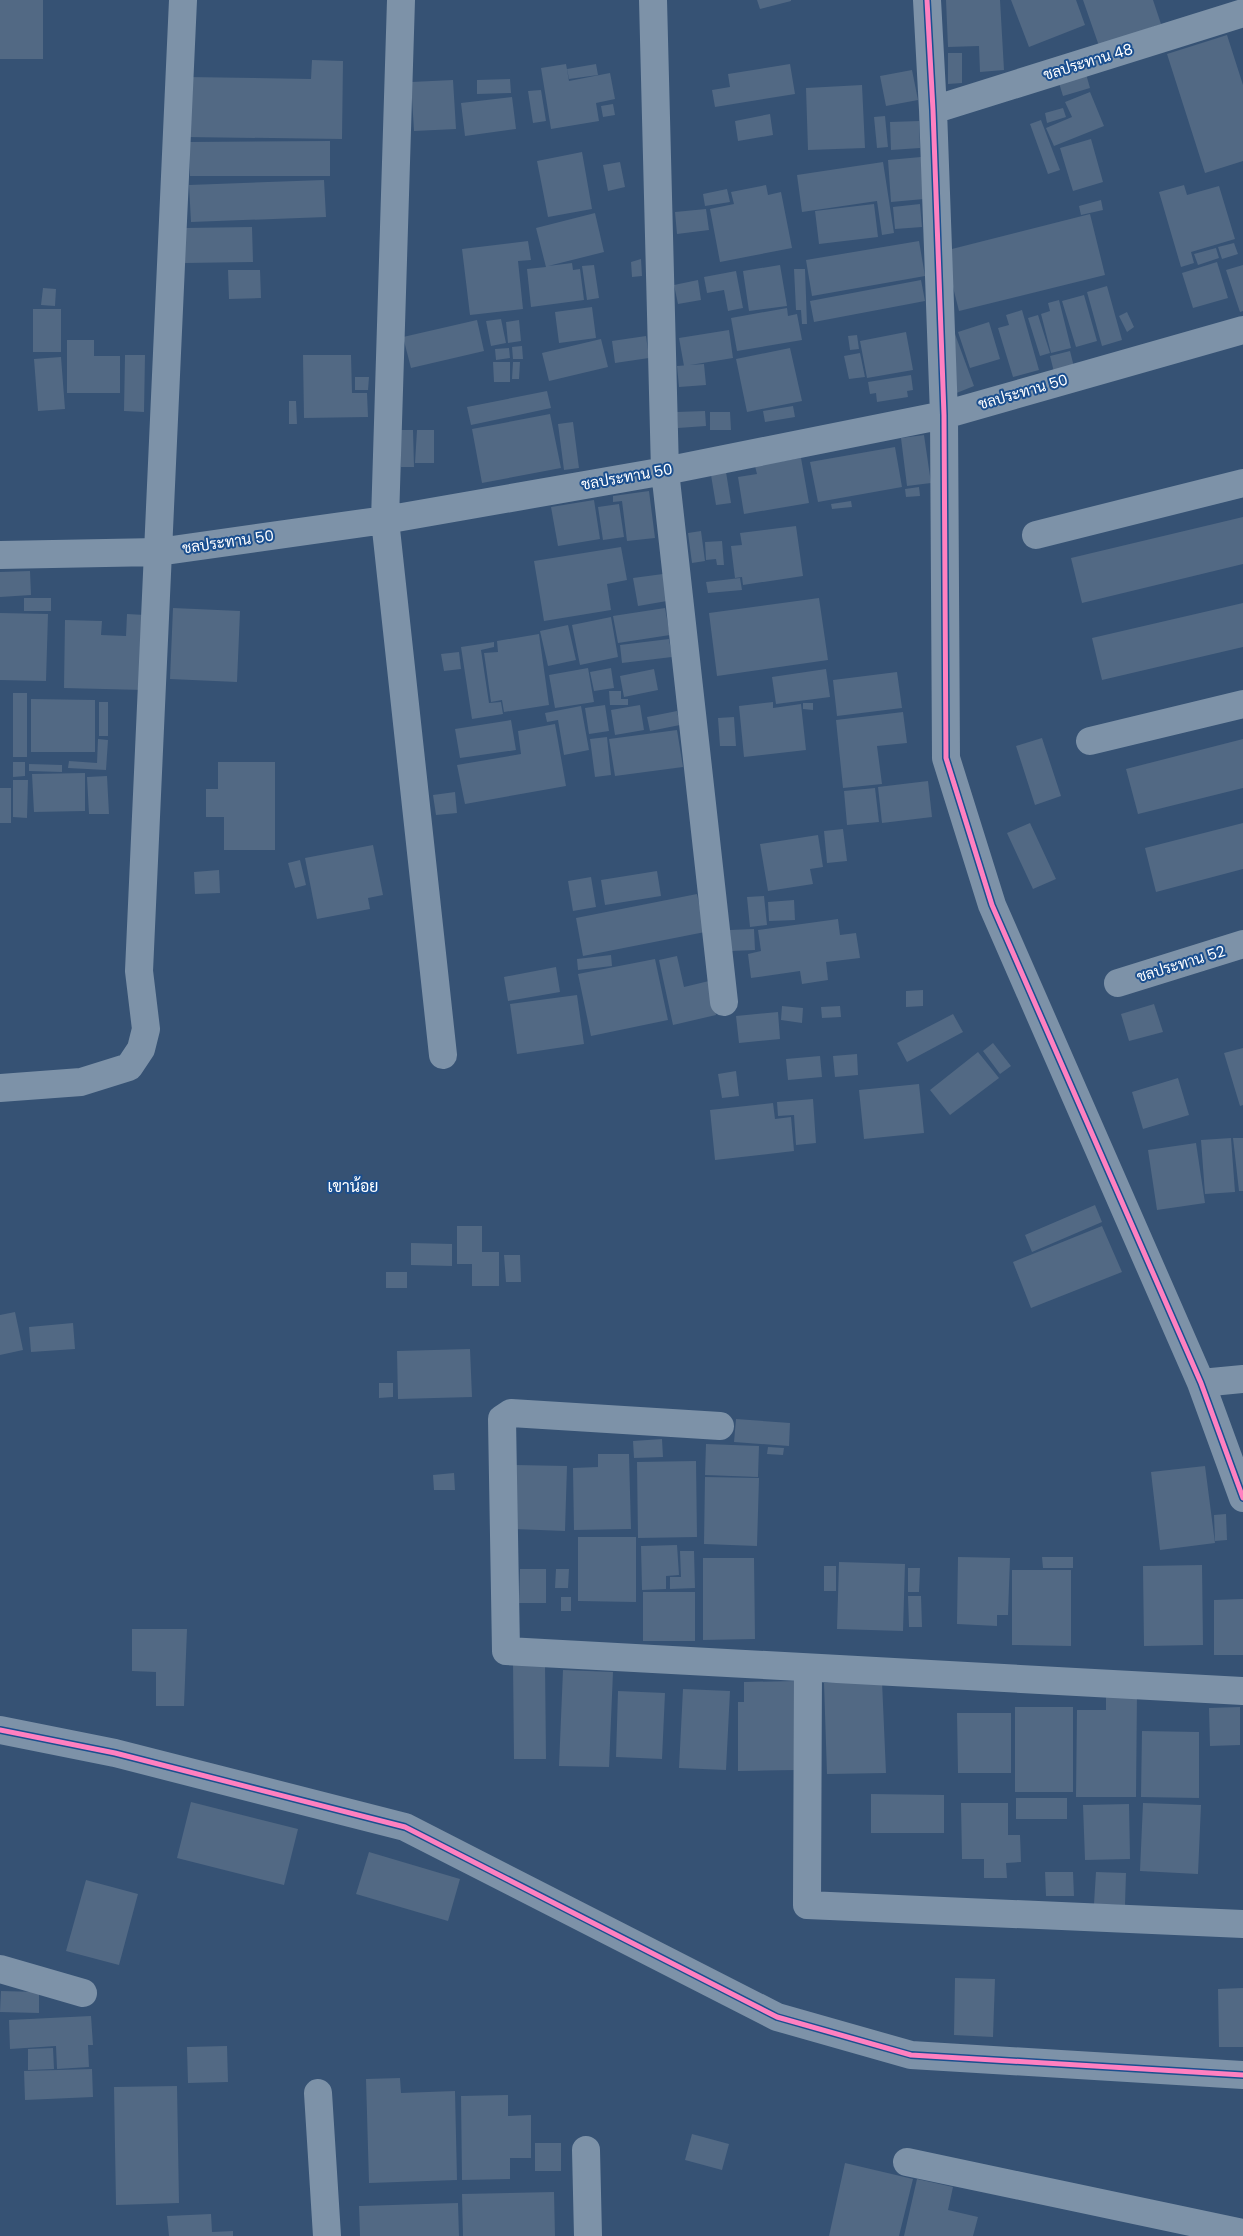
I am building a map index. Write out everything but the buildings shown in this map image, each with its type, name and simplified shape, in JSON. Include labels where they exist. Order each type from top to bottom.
[{"type":"street","points":[[0,1088],[81,1082],[130,1067],[143,1043],[146,1029],[138,972],[183,0]]},
{"type":"street","points":[[401,0],[385,520],[443,1055]]},
{"type":"street","points":[[653,0],[665,471],[724,1002]]},
{"type":"street","points":[[927,0],[944,415],[946,758],[992,905],[1200,1383],[1243,1498]]},
{"type":"street","name":"ชลประทาน 48","points":[[933,110],[1243,13]]},
{"type":"street","name":"ชลประทาน 50","points":[[0,555],[158,552],[385,520],[665,471],[944,415],[1243,330]]},
{"type":"street","points":[[1036,535],[1243,483]]},
{"type":"street","points":[[1090,741],[1243,704]]},
{"type":"street","name":"ชลประทาน 52","points":[[1118,983],[1243,944]]},
{"type":"street","points":[[1200,1383],[1243,1379]]},
{"type":"street","points":[[720,1426],[511,1413],[502,1418],[506,1651],[808,1669],[1243,1691]]},
{"type":"street","points":[[808,1669],[807,1905],[1243,1924]]},
{"type":"street","points":[[0,1730],[115,1753],[405,1827],[777,2018],[911,2055],[1243,2075]]},
{"type":"street","points":[[0,1969],[83,1993]]},
{"type":"street","points":[[318,2093],[327,2236]]},
{"type":"street","points":[[586,2150],[588,2236]]},
{"type":"street","points":[[907,2162],[1243,2233]]},
{"type":"cycle path","points":[[927,0],[944,415],[946,758],[992,905],[1201,1383],[1243,1498]]},
{"type":"cycle path","points":[[0,1730],[115,1753],[405,1827],[777,2017],[911,2055],[1243,2075]]},
{"type":"district","name":"เขาน้อย","points":[[353,1186]]}]
